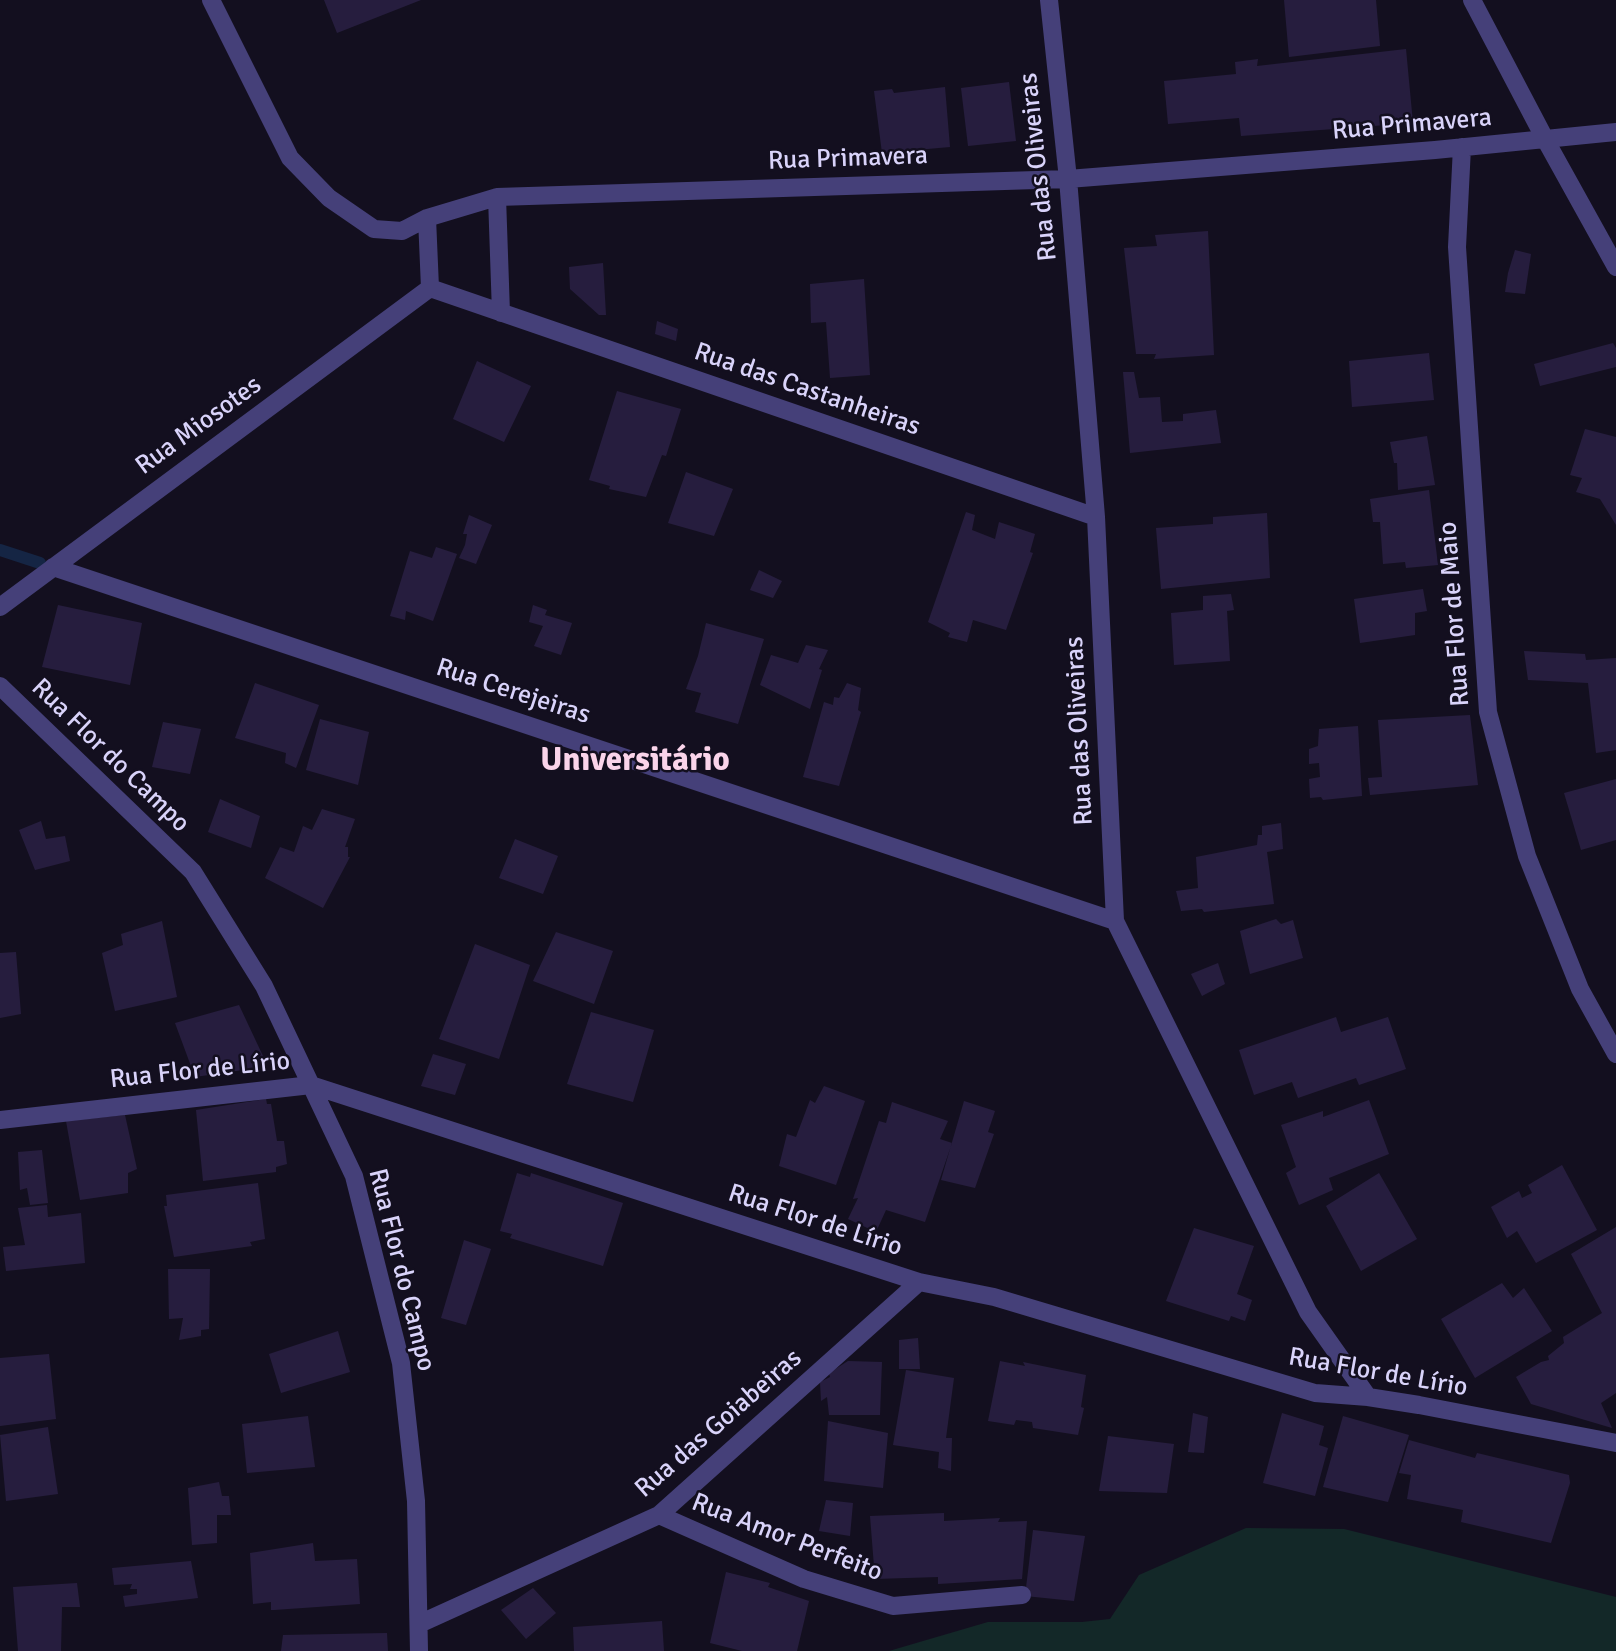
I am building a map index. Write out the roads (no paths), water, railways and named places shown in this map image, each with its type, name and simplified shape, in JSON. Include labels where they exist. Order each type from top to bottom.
[{"type":"street","name":"Rua Primavera","points":[[211,0],[290,158],[329,198],[374,229],[402,231],[427,218],[496,197],[1068,179],[1616,132]]},
{"type":"street","name":"Rua das Oliveiras","points":[[1049,0],[1068,179],[1096,517],[1115,921],[1308,1312],[1368,1397]]},
{"type":"street","points":[[1472,0],[1616,267]]},
{"type":"street","name":"Rua Flor de Maio","points":[[1462,147],[1457,247],[1488,712],[1527,856],[1580,989],[1616,1054]]},
{"type":"street","points":[[496,197],[501,313]]},
{"type":"street","points":[[427,218],[430,288]]},
{"type":"street","name":"Rua das Castanheiras","points":[[430,288],[1096,517]]},
{"type":"street","name":"Rua Miosotes","points":[[0,607],[430,288]]},
{"type":"street","name":"Rua Cerejeiras","points":[[53,567],[1115,921]]},
{"type":"street","name":"Rua Flor do Campo","points":[[0,686],[193,872],[264,986],[354,1176],[401,1363],[416,1501],[419,1651]]},
{"type":"street","name":"Rua Flor de Lírio","points":[[0,1119],[311,1085],[919,1282],[994,1297],[1315,1393],[1368,1397],[1616,1443]]},
{"type":"street","name":"Rua das Goiabeiras","points":[[419,1624],[659,1516],[919,1282]]},
{"type":"street","name":"Rua Amor Perfeito","points":[[659,1516],[804,1578],[893,1606],[1022,1595]]},
{"type":"waterway","points":[[0,550],[40,563]]},
{"type":"district","name":"Universitário","points":[[635,761]]}]
